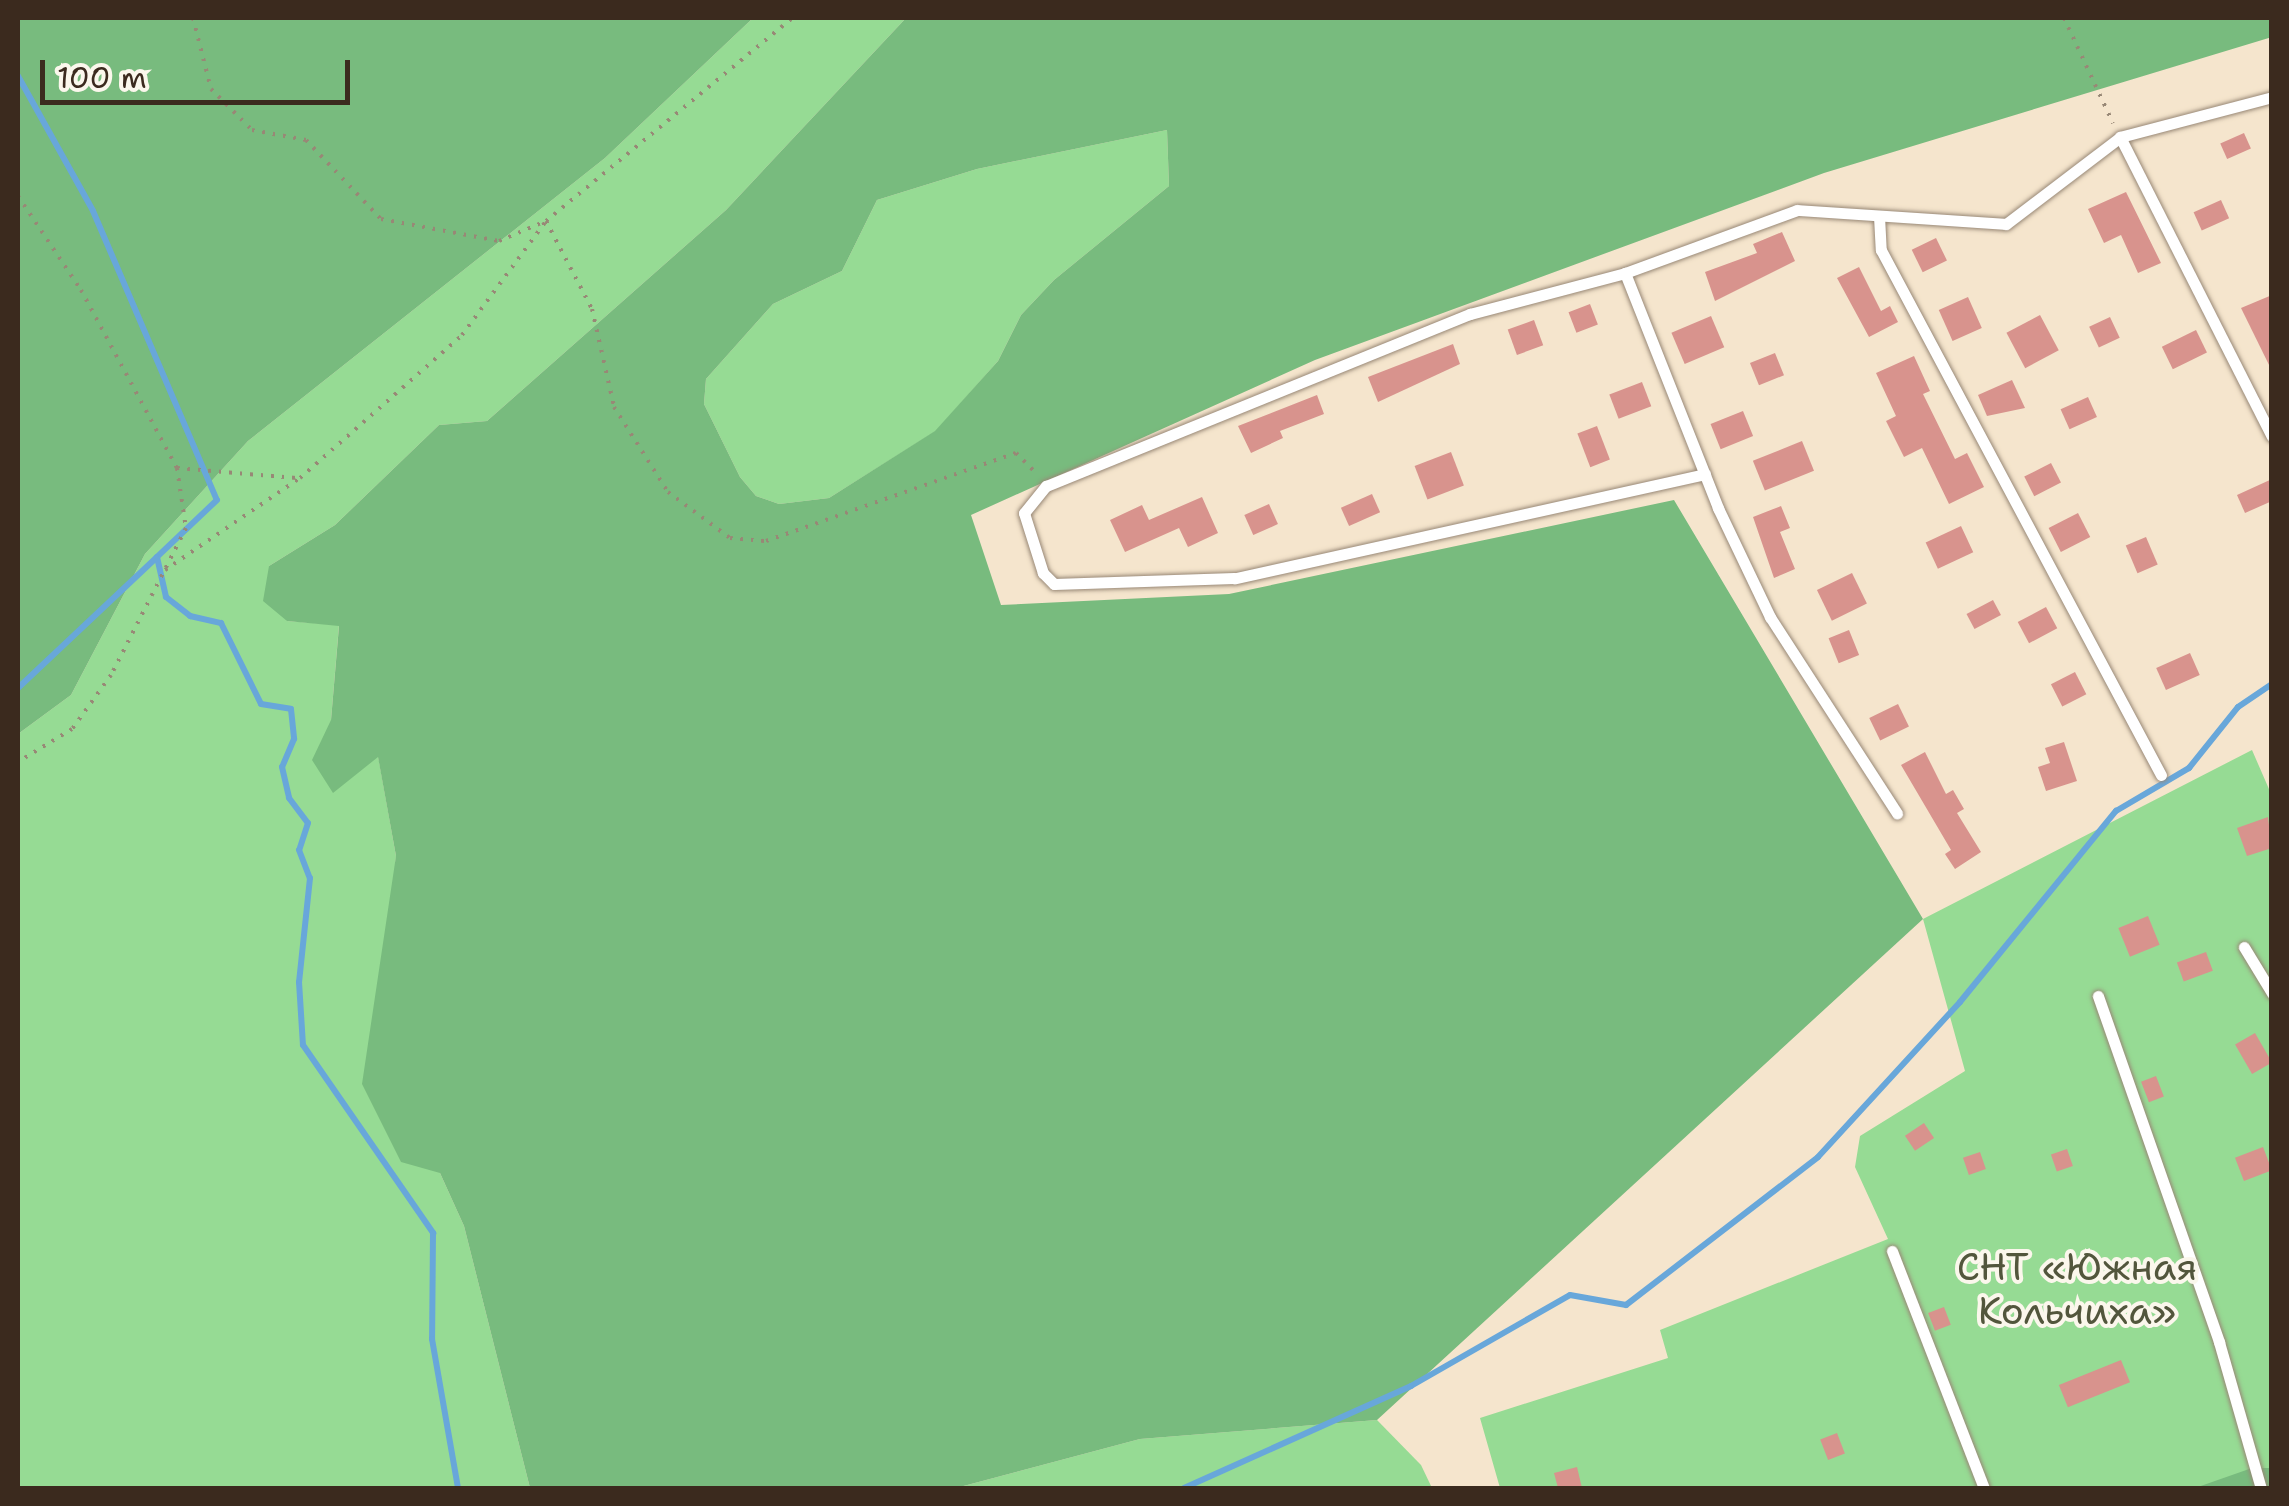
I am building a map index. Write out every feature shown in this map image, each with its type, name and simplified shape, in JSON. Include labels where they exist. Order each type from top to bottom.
[{"type":"lane","points":[[1704,474],[1234,578],[1063,585],[1047,581],[1024,520],[1026,503],[1046,486],[1470,314],[1625,273],[1797,210],[2006,224],[2120,136],[2272,97]]},
{"type":"lane","points":[[2120,136],[2272,436]]},
{"type":"lane","points":[[1879,216],[1882,250],[2161,774]]},
{"type":"lane","points":[[1625,273],[1704,474],[1770,617],[1896,813]]},
{"type":"lane","points":[[2244,947],[2272,993]]},
{"type":"lane","points":[[2098,996],[2219,1342],[2262,1488]]},
{"type":"lane","points":[[1892,1251],[1984,1488]]},
{"type":"path","points":[[192,18],[211,89],[252,130],[306,140],[381,219],[499,241],[546,221]]},
{"type":"path","points":[[165,570],[300,478],[462,335],[546,221],[792,18]]},
{"type":"path","points":[[2064,18],[2120,136]]},
{"type":"path","points":[[18,196],[81,290],[177,468],[186,528],[111,675],[72,729],[18,762]]},
{"type":"path","points":[[546,221],[592,309],[614,407],[668,492],[730,538],[766,540],[1016,453],[1046,486]]},
{"type":"path","points":[[177,468],[300,478]]},
{"type":"green space","points":[[18,18],[753,18],[605,158],[248,441],[145,554],[71,695],[18,734]]},
{"type":"green space","points":[[753,18],[906,18],[726,210],[487,421],[439,425],[335,525],[269,566],[287,621],[339,625],[331,720],[378,756],[396,856],[391,920],[440,1173],[464,1226],[530,1488],[18,1488],[18,734],[71,695],[145,554],[248,441],[605,158]]},
{"type":"green space","points":[[906,18],[2271,18],[2272,37],[1824,173],[1315,360],[971,515],[1001,605],[1229,594],[1674,500],[1923,919],[1377,1420],[1140,1439],[956,1488],[530,1488],[464,1226],[440,1173],[401,1162],[362,1084],[396,856],[378,757],[333,793],[312,760],[331,720],[339,626],[287,621],[263,601],[269,566],[335,525],[439,425],[487,421],[726,210]],"holes":[[[1167,130],[1169,186],[1054,280],[1021,315],[998,361],[935,431],[829,498],[779,504],[756,496],[740,477],[704,404],[706,379],[773,304],[842,271],[877,200],[977,169]]]},
{"type":"green space","points":[[1167,130],[1169,186],[1054,280],[1021,315],[998,361],[936,431],[829,498],[779,504],[756,496],[740,477],[704,404],[706,379],[773,304],[842,271],[877,200],[977,169]]},
{"type":"green space","name":"СНТ «Южная Кольчиха»","points":[[2252,750],[2272,796],[2271,1468],[2195,1488],[1500,1488],[1480,1418],[1668,1358],[1660,1330],[1888,1239],[1855,1167],[1860,1136],[1965,1071],[1923,919]]},
{"type":"green space","points":[[1377,1420],[1421,1465],[1432,1488],[956,1488],[1140,1439]]},
{"type":"green space","points":[[2252,1468],[2271,1468],[2271,1488],[2195,1488]]},
{"type":"building","points":[[2244,133],[2251,149],[2227,159],[2220,144]]},
{"type":"building","points":[[2126,192],[2161,263],[2138,273],[2121,235],[2104,243],[2088,209]]},
{"type":"building","points":[[2221,200],[2229,218],[2202,230],[2194,212]]},
{"type":"building","points":[[1782,232],[1795,261],[1715,301],[1705,272],[1757,253],[1753,244]]},
{"type":"building","points":[[1936,238],[1947,260],[1923,272],[1912,250]]},
{"type":"building","points":[[1859,267],[1881,311],[1890,306],[1898,322],[1869,337],[1837,278]]},
{"type":"building","points":[[2272,295],[2272,371],[2241,308]]},
{"type":"building","points":[[1968,297],[1982,328],[1953,341],[1939,310]]},
{"type":"building","points":[[1590,304],[1598,325],[1576,333],[1569,312]]},
{"type":"building","points":[[2040,315],[2059,350],[2025,368],[2006,333]]},
{"type":"building","points":[[1711,316],[1724,347],[1685,364],[1671,333]]},
{"type":"building","points":[[2110,317],[2120,338],[2099,348],[2089,327]]},
{"type":"building","points":[[1534,320],[1543,345],[1517,355],[1508,330]]},
{"type":"building","points":[[2196,330],[2207,352],[2173,369],[2162,347]]},
{"type":"building","points":[[1453,344],[1460,364],[1378,402],[1368,377]]},
{"type":"building","points":[[1775,353],[1784,375],[1759,385],[1750,363]]},
{"type":"building","points":[[1914,356],[1930,391],[1923,394],[1955,459],[1967,453],[1984,487],[1949,504],[1922,448],[1904,457],[1886,421],[1896,416],[1876,373]]},
{"type":"building","points":[[2012,380],[2025,408],[1987,416],[1978,395]]},
{"type":"building","points":[[1642,382],[1651,406],[1619,419],[1609,395]]},
{"type":"building","points":[[1317,395],[1324,414],[1280,431],[1283,438],[1251,453],[1238,426]]},
{"type":"building","points":[[2088,397],[2097,417],[2070,429],[2061,409]]},
{"type":"building","points":[[1743,411],[1753,436],[1721,449],[1711,424]]},
{"type":"building","points":[[1597,426],[1610,460],[1590,467],[1577,434]]},
{"type":"building","points":[[1802,441],[1814,471],[1765,491],[1753,461]]},
{"type":"building","points":[[1451,452],[1464,486],[1427,500],[1415,466]]},
{"type":"building","points":[[2051,463],[2061,483],[2034,496],[2024,477]]},
{"type":"building","points":[[2272,479],[2272,501],[2245,513],[2237,495]]},
{"type":"building","points":[[1372,494],[1380,512],[1349,526],[1341,508]]},
{"type":"building","points":[[1202,497],[1218,533],[1188,547],[1179,528],[1125,552],[1110,520],[1142,505],[1149,520]]},
{"type":"building","points":[[1269,504],[1278,524],[1253,535],[1244,515]]},
{"type":"building","points":[[1781,506],[1790,528],[1780,532],[1795,569],[1774,578],[1753,517]]},
{"type":"building","points":[[2078,513],[2090,537],[2061,552],[2049,528]]},
{"type":"building","points":[[1961,526],[1973,552],[1938,569],[1926,542]]},
{"type":"building","points":[[2146,537],[2158,565],[2137,573],[2126,546]]},
{"type":"building","points":[[1852,573],[1867,604],[1832,621],[1817,590]]},
{"type":"building","points":[[1993,600],[2001,615],[1974,629],[1967,614]]},
{"type":"building","points":[[2046,607],[2057,628],[2029,643],[2018,622]]},
{"type":"building","points":[[1849,630],[1859,655],[1839,663],[1829,638]]},
{"type":"building","points":[[2190,653],[2200,675],[2166,690],[2156,668]]},
{"type":"building","points":[[2075,672],[2086,694],[2062,707],[2051,684]]},
{"type":"building","points":[[1898,704],[1909,726],[1880,740],[1869,718]]},
{"type":"building","points":[[2064,742],[2077,781],[2046,791],[2038,767],[2050,763],[2045,748]]},
{"type":"building","points":[[1925,752],[1946,794],[1953,790],[1964,809],[1957,813],[1981,852],[1955,869],[1945,854],[1951,850],[1901,765]]},
{"type":"building","points":[[2268,817],[2272,848],[2247,856],[2237,828]]},
{"type":"building","points":[[2148,916],[2160,945],[2130,957],[2118,928]]},
{"type":"building","points":[[2206,952],[2213,971],[2184,981],[2177,963]]},
{"type":"building","points":[[2255,1033],[2272,1062],[2252,1074],[2235,1044]]},
{"type":"building","points":[[2156,1076],[2164,1097],[2149,1102],[2141,1082]]},
{"type":"building","points":[[1924,1123],[1934,1138],[1915,1151],[1905,1136]]},
{"type":"building","points":[[2263,1147],[2272,1170],[2244,1181],[2235,1158]]},
{"type":"building","points":[[2067,1149],[2073,1166],[2057,1172],[2051,1155]]},
{"type":"building","points":[[1980,1152],[1986,1169],[1969,1175],[1963,1158]]},
{"type":"building","points":[[1944,1307],[1951,1325],[1935,1331],[1928,1313]]},
{"type":"building","points":[[2121,1360],[2130,1382],[2068,1407],[2059,1385]]},
{"type":"building","points":[[1837,1433],[1845,1454],[1828,1460],[1820,1439]]},
{"type":"building","points":[[1577,1467],[1582,1488],[1558,1488],[1554,1473]]},
{"type":"waterway","points":[[18,76],[93,211],[217,500],[157,557],[166,597],[190,616],[221,623],[261,704],[291,709],[294,739],[282,767],[289,798],[308,823],[299,850],[310,878],[299,982],[303,1045],[433,1233],[432,1339],[458,1488]]},
{"type":"waterway","points":[[18,688],[156,558]]},
{"type":"waterway","points":[[1184,1488],[1411,1386],[1570,1295],[1626,1305],[1818,1157],[1960,1002],[2116,811],[2189,768],[2238,707],[2272,684]]}]
